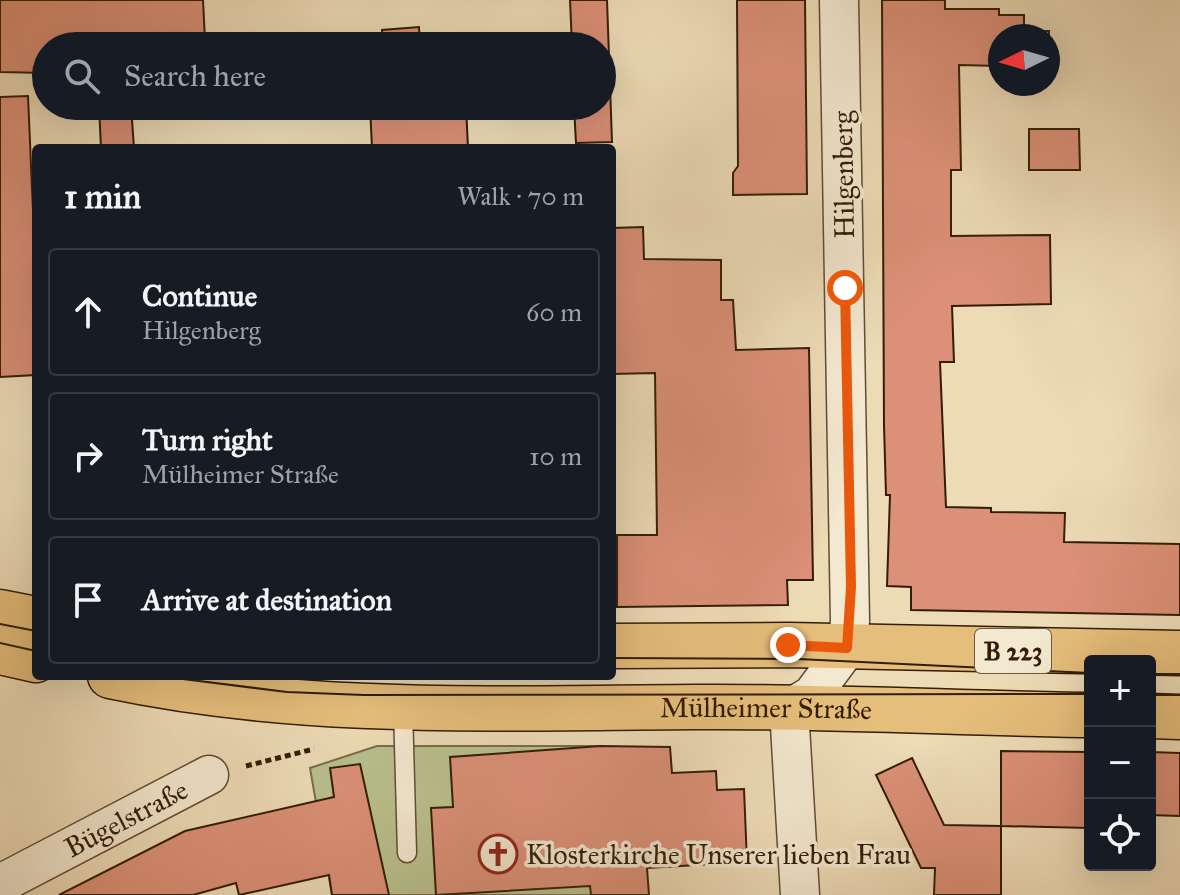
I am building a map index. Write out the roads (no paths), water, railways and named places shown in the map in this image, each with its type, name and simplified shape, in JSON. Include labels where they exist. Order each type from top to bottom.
[{"type":"main road","points":[[0,612],[32,618]]},
{"type":"main road","name":"B 223","points":[[616,646],[1180,653]]},
{"type":"main road","points":[[0,652],[32,659]]},
{"type":"main road","name":"Mülheimer Straße","points":[[135,680],[267,701],[403,708],[789,709],[1084,715]]},
{"type":"main road","points":[[1156,716],[1180,717]]},
{"type":"street","name":"Hilgenberg","points":[[839,0],[851,587],[847,648]]},
{"type":"street","points":[[800,895],[789,709],[812,695],[847,648]]},
{"type":"street","name":"Bügelstraße","points":[[10,885],[209,775]]},
{"type":"lane","points":[[403,708],[407,853]]},
{"type":"tram line","points":[[0,624],[32,630]]},
{"type":"tram line","points":[[0,643],[32,650]]},
{"type":"tram line","points":[[616,658],[798,659],[1084,673]]},
{"type":"tram line","points":[[1156,674],[1180,674]]},
{"type":"tram line","points":[[191,680],[287,692],[364,695],[1084,694]]},
{"type":"tram line","points":[[1156,695],[1180,695]]},
{"type":"place","name":"Klosterkirche Unserer lieben Frau","points":[[498,854]]}]
